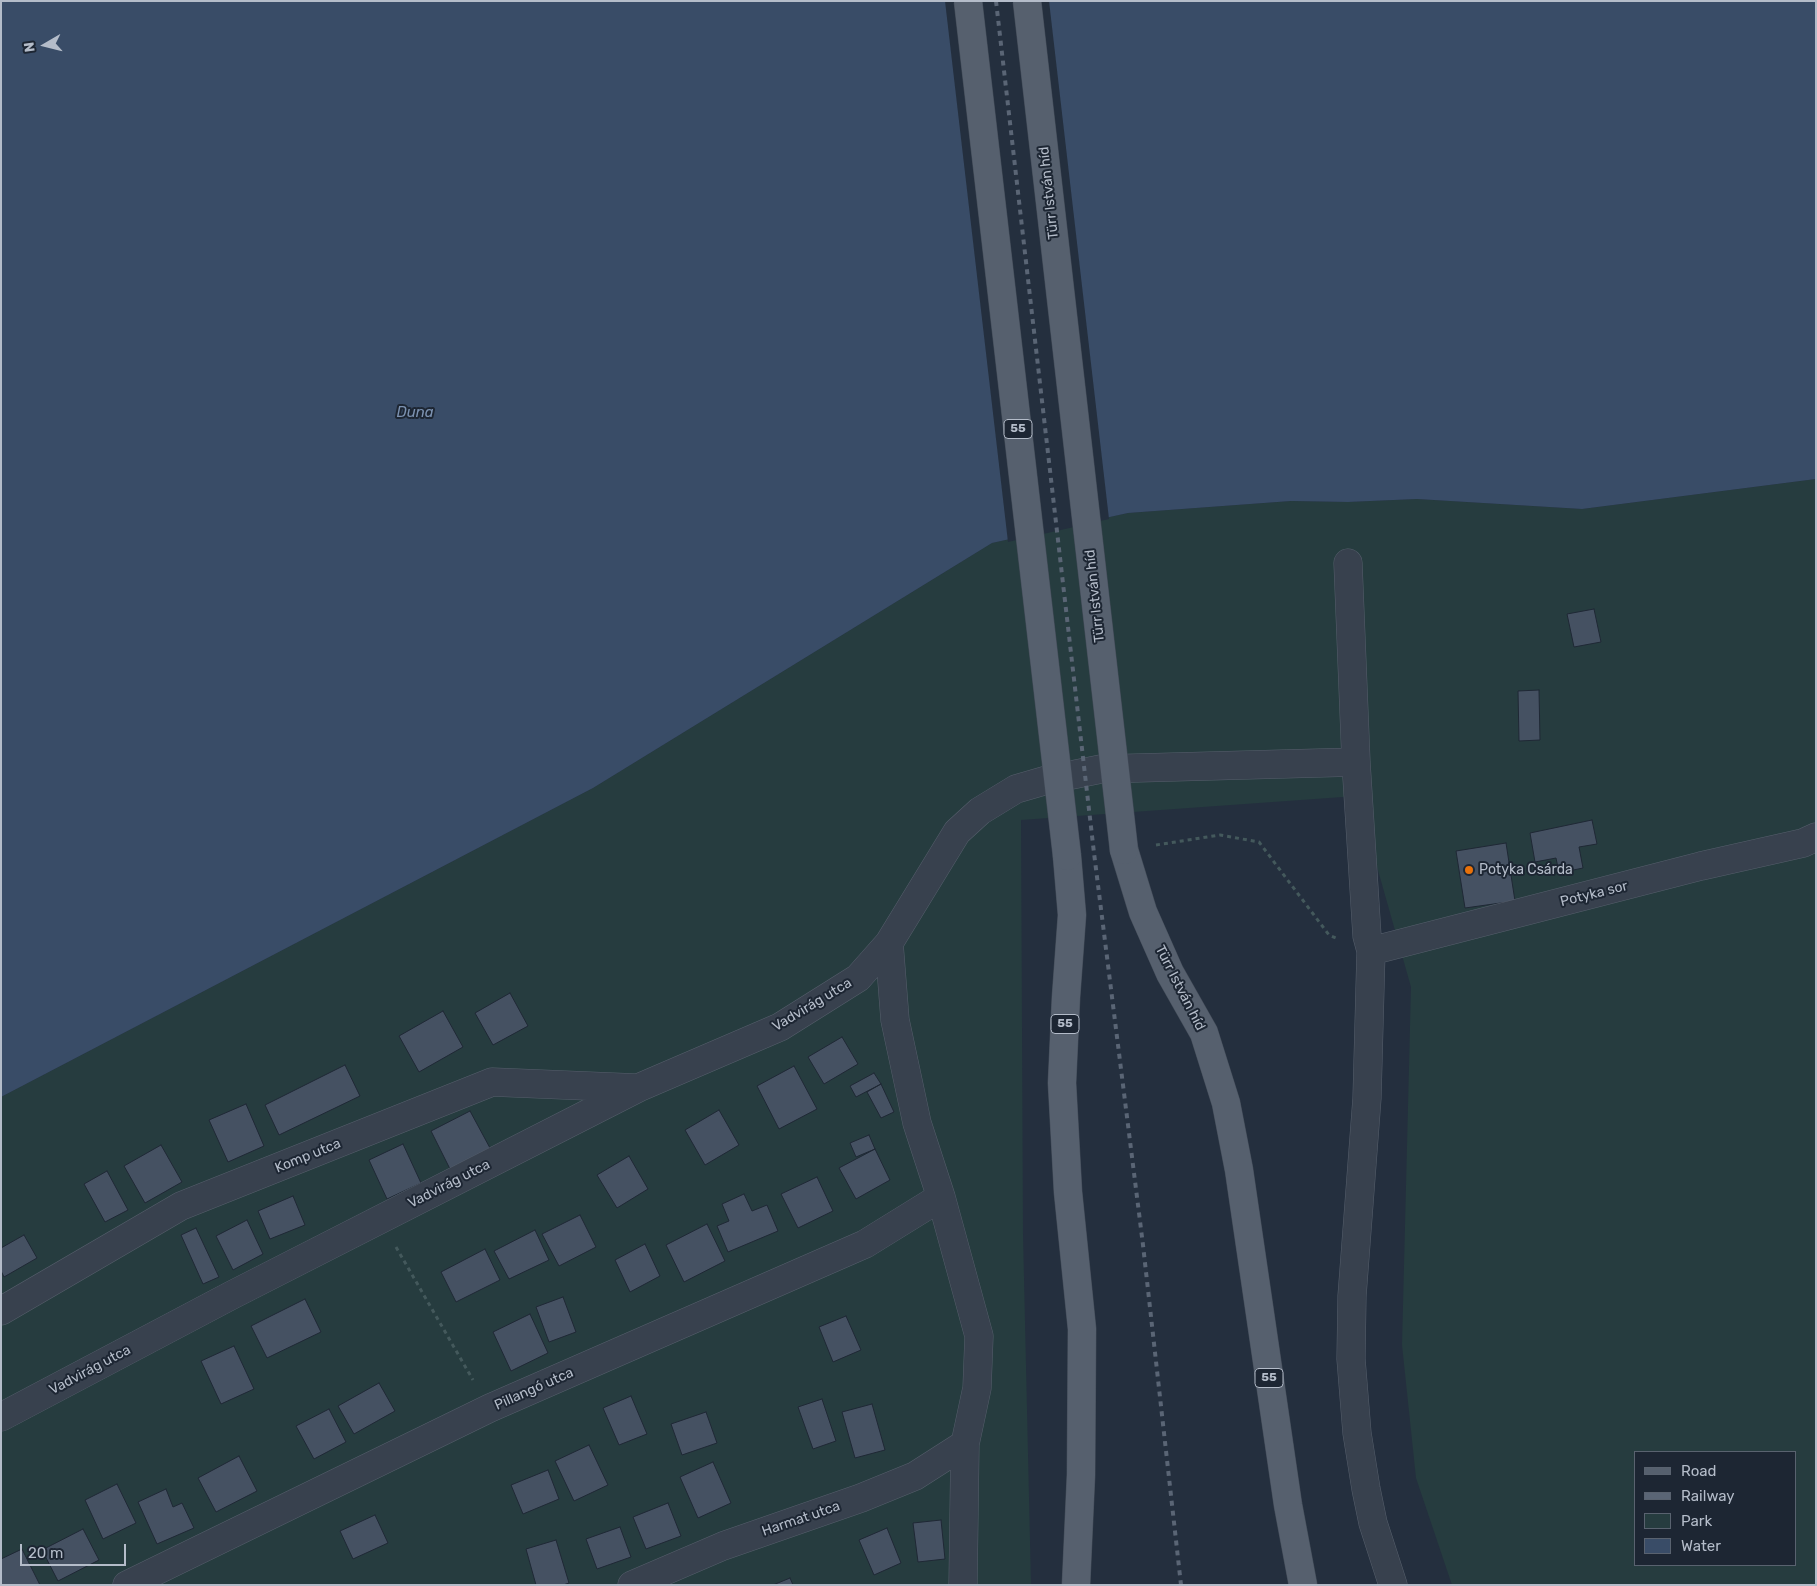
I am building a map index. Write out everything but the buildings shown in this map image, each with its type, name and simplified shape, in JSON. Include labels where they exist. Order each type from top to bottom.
[{"type":"main road","name":"55","points":[[968,1],[1067,856],[1072,915],[1062,1083],[1068,1192],[1082,1329],[1081,1476],[1076,1585]]},
{"type":"main road","name":"Türr István híd","points":[[1027,1],[1124,850],[1143,912],[1170,973],[1204,1033],[1226,1103],[1239,1170],[1286,1495],[1303,1585]]},
{"type":"street","points":[[1348,563],[1356,762],[1367,936],[1371,951],[1367,1098],[1352,1296],[1351,1359],[1357,1433],[1366,1488],[1373,1523],[1393,1585]]},
{"type":"street","name":"Vadvirág utca","points":[[1,1417],[232,1294],[638,1088],[780,1027],[858,978],[889,943],[957,832],[980,811],[1016,789],[1047,780],[1101,769],[1356,762]]},
{"type":"street","name":"Potyka sor","points":[[1371,951],[1701,866],[1803,843],[1816,837]]},
{"type":"street","points":[[889,943],[895,1020],[917,1123],[941,1197],[979,1336],[977,1388],[965,1444],[963,1585]]},
{"type":"street","name":"Komp utca","points":[[1,1311],[181,1206],[492,1082],[638,1088]]},
{"type":"street","name":"Pillangó utca","points":[[127,1585],[490,1408],[865,1244],[941,1197]]},
{"type":"street","name":"Harmat utca","points":[[632,1585],[723,1546],[897,1484],[915,1476],[965,1444]]},
{"type":"path","points":[[1155,846],[1220,835],[1259,842],[1329,935],[1371,951]]},
{"type":"path","points":[[380,1219],[490,1408]]},
{"type":"green space","points":[[1816,479],[1816,1585],[1452,1585],[1416,1478],[1402,1345],[1411,987],[1357,796],[1021,820],[1023,1234],[1031,1585],[1,1585],[1,1097],[593,788],[992,543],[1128,513],[1291,501],[1348,502],[1417,499],[1582,509]]},
{"type":"water","name":"Duna","points":[[1,1],[1816,1],[1816,479],[1582,509],[1417,499],[1348,502],[1291,501],[1128,513],[992,543],[593,788],[1,1097]]},
{"type":"pier","points":[[945,1],[1049,1],[1109,519],[1008,542]]},
{"type":"railway","points":[[996,1],[1094,853],[1143,1245],[1181,1585]]},
{"type":"place","name":"Potyka Csárda","points":[[1469,870]]}]
